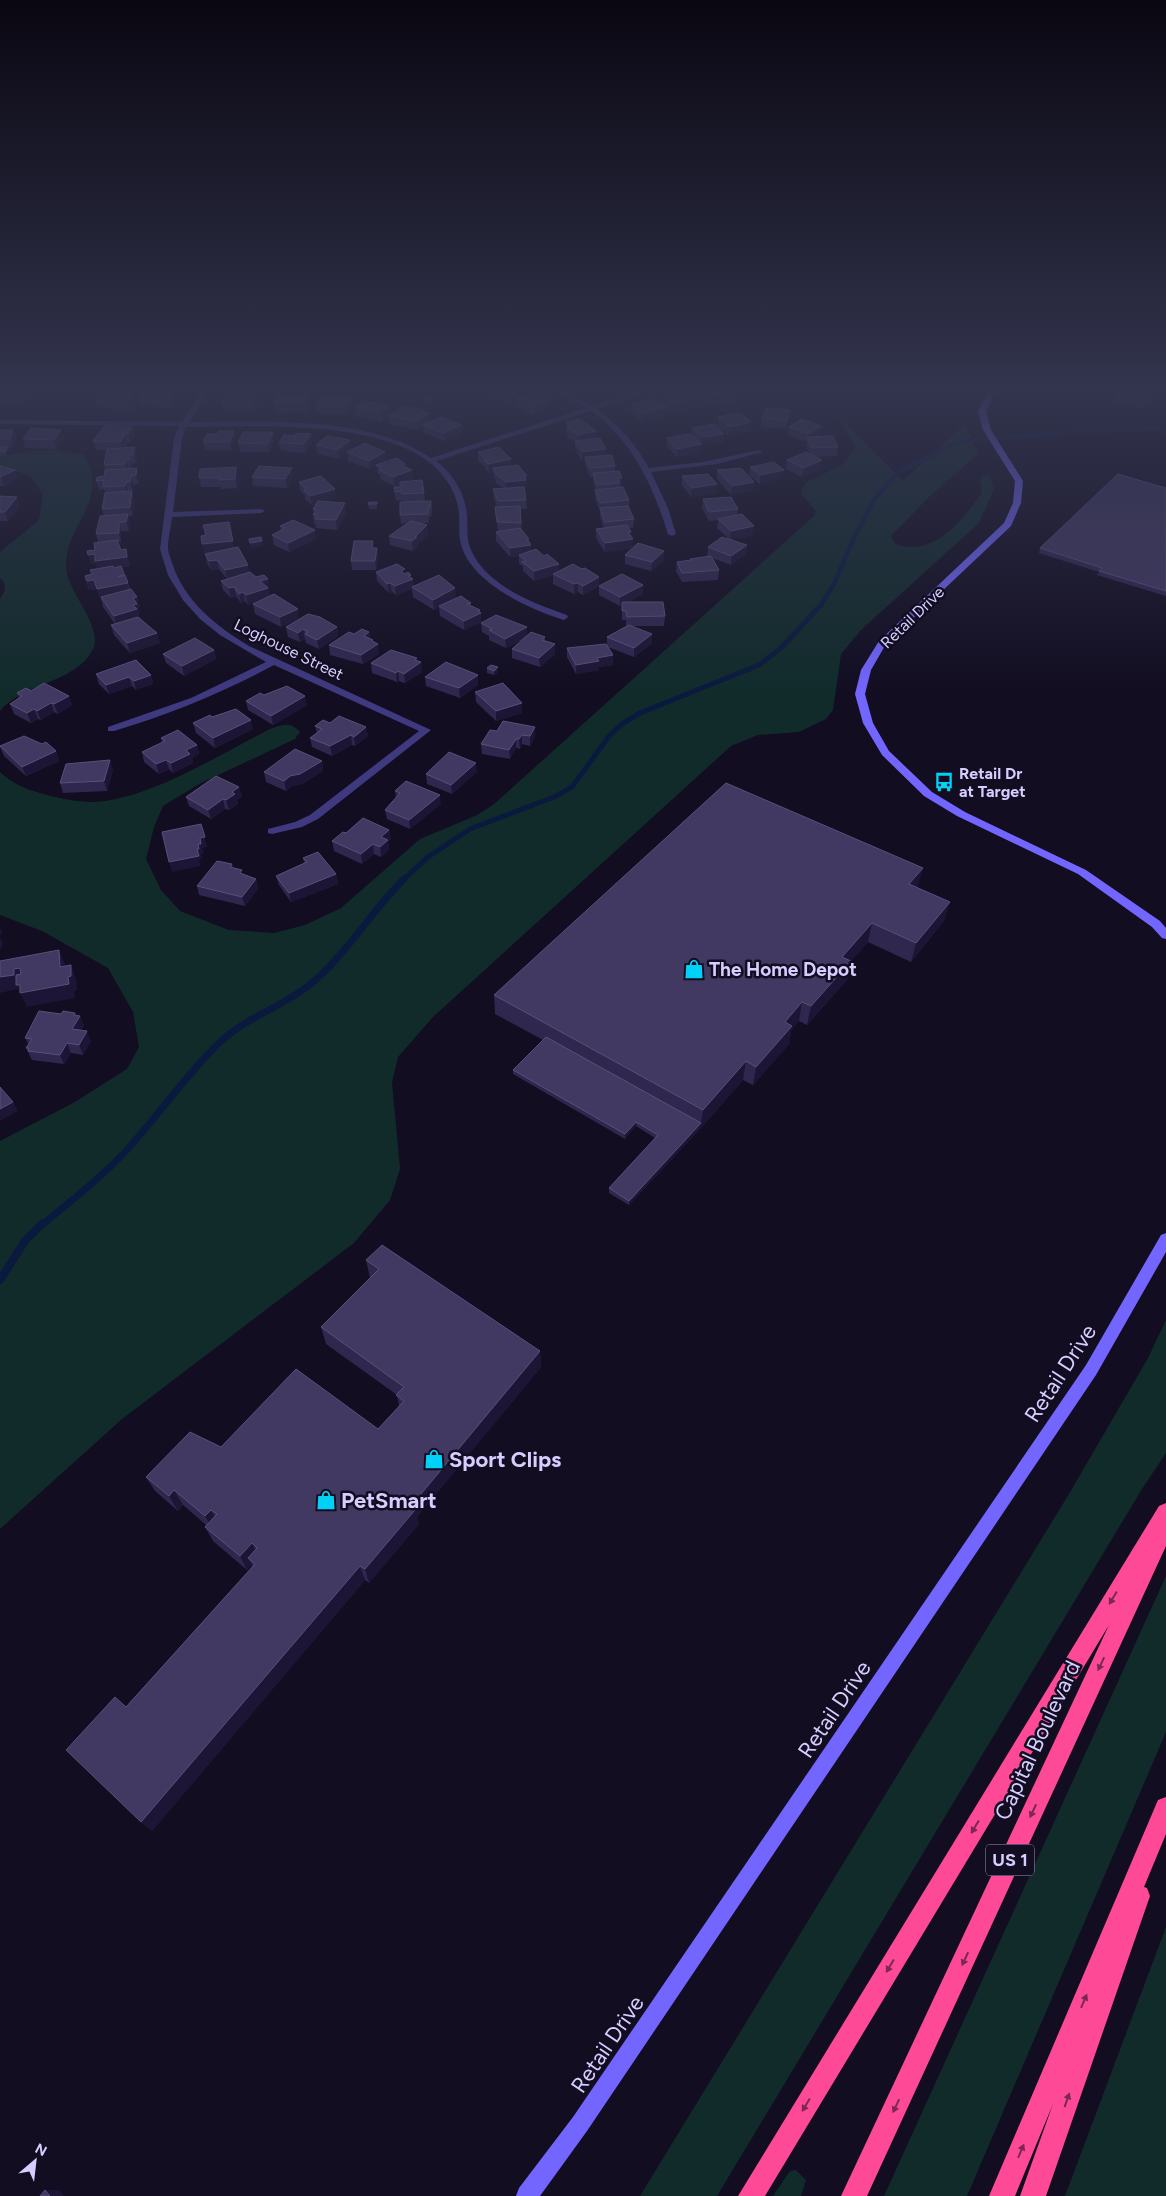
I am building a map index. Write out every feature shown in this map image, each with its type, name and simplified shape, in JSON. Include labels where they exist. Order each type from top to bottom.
[{"type":"highway","points":[[751,2196],[1166,1512]]},
{"type":"highway","name":"Capital Boulevard","points":[[854,2196],[1166,1524]]},
{"type":"highway","points":[[1002,2196],[1166,1808]]},
{"type":"highway","points":[[1033,2196],[1166,1818]]},
{"type":"street","name":"Loghouse Street","points":[[171,488],[164,549],[167,567],[182,594],[212,625],[230,639],[273,662],[426,730],[314,817],[298,825],[272,831]]},
{"type":"street","points":[[456,488],[462,502],[462,542],[470,557],[485,573],[509,592],[538,608],[564,618]]},
{"type":"street","points":[[654,488],[672,534]]},
{"type":"street","name":"Retail Drive","points":[[1018,488],[1017,503],[1008,524],[882,643],[866,670],[860,694],[868,723],[885,753],[928,794],[961,814],[1082,872],[1128,904],[1166,935]]},
{"type":"street","points":[[168,515],[261,511]]},
{"type":"street","points":[[111,728],[186,705],[235,683],[273,662]]},
{"type":"street","name":"Retail Drive","points":[[527,2196],[586,2116],[1091,1370],[1166,1239]]},
{"type":"green space","points":[[39,488],[92,488],[68,549],[66,565],[67,575],[89,619],[95,640],[93,649],[75,669],[22,694],[10,701],[0,711],[0,599],[5,590],[4,582],[0,578],[0,552],[39,520],[43,494]]},
{"type":"green space","points":[[802,488],[939,488],[891,536],[894,543],[908,547],[934,542],[956,525],[966,514],[982,492],[981,488],[994,489],[979,523],[861,630],[841,654],[833,710],[826,719],[799,732],[758,735],[731,746],[433,1017],[398,1057],[392,1083],[400,1169],[390,1200],[354,1243],[122,1419],[0,1529],[0,1141],[73,1103],[127,1069],[139,1047],[133,1012],[108,968],[42,931],[0,915],[0,772],[20,786],[67,800],[92,802],[113,800],[159,785],[206,763],[270,729],[286,725],[293,726],[300,732],[295,739],[201,783],[163,806],[154,827],[146,859],[161,890],[180,911],[229,930],[274,933],[305,925],[341,908],[420,839],[475,816],[493,805],[814,516],[816,511],[802,495]]},
{"type":"green space","points":[[1166,1320],[1166,1453],[1142,1489],[717,2196],[640,2196],[1069,1494],[1148,1358]]},
{"type":"green space","points":[[1166,1576],[1166,1732],[967,2196],[884,2196]]},
{"type":"green space","points":[[1166,1927],[1166,2196],[1065,2196]]},
{"type":"green space","points":[[796,2170],[806,2180],[801,2196],[773,2196],[790,2171]]},
{"type":"building","points":[[394,488],[423,488],[424,493],[402,494],[401,491],[395,492]]},
{"type":"building","points":[[524,488],[526,500],[498,501],[493,489]]},
{"type":"building","points":[[624,488],[629,500],[600,503],[595,490]]},
{"type":"building","points":[[1103,488],[1166,488],[1166,591],[1099,571],[1102,568],[1040,548]]},
{"type":"building","points":[[335,489],[310,496],[304,490]]},
{"type":"building","points":[[132,491],[131,499],[128,501],[131,501],[130,507],[102,509],[105,493]]},
{"type":"building","points":[[0,496],[17,497],[5,512],[0,512]]},
{"type":"building","points":[[731,497],[738,509],[709,512],[703,499]]},
{"type":"building","points":[[318,501],[345,503],[336,520],[315,519],[317,515],[313,515],[316,509],[313,509]]},
{"type":"building","points":[[431,501],[428,514],[400,515],[400,502]]},
{"type":"building","points":[[369,502],[377,502],[377,504],[368,504]]},
{"type":"building","points":[[520,506],[521,523],[497,522],[495,507]]},
{"type":"building","points":[[628,506],[634,519],[605,522],[600,508]]},
{"type":"building","points":[[128,514],[126,522],[119,522],[119,533],[96,534],[100,516]]},
{"type":"building","points":[[742,514],[754,526],[731,531],[718,519]]},
{"type":"building","points":[[293,520],[315,530],[288,543],[272,535],[285,528],[280,526]]},
{"type":"building","points":[[411,521],[427,525],[412,541],[389,536]]},
{"type":"building","points":[[229,522],[233,541],[202,544],[201,536],[206,535],[203,525]]},
{"type":"building","points":[[627,525],[631,532],[628,532],[633,539],[605,543],[596,529]]},
{"type":"building","points":[[520,528],[529,539],[527,539],[531,545],[510,548],[496,532]]},
{"type":"building","points":[[261,537],[262,541],[250,543],[249,539]]},
{"type":"building","points":[[722,537],[747,545],[731,556],[708,547]]},
{"type":"building","points":[[117,540],[121,550],[126,549],[127,557],[95,561],[95,554],[88,555],[87,551],[95,550],[94,543]]},
{"type":"building","points":[[354,541],[373,541],[372,548],[377,548],[375,561],[351,561]]},
{"type":"building","points":[[638,543],[664,551],[652,562],[625,555]]},
{"type":"building","points":[[238,547],[248,565],[225,570],[217,560],[209,561],[205,554]]},
{"type":"building","points":[[536,549],[544,556],[547,554],[559,564],[534,571],[522,562],[526,561],[519,555]]},
{"type":"building","points":[[711,556],[719,570],[682,573],[677,562],[690,559]]},
{"type":"building","points":[[397,564],[405,569],[401,571],[405,574],[408,572],[411,575],[408,576],[413,579],[395,586],[390,583],[387,584],[376,572]]},
{"type":"building","points":[[573,564],[582,569],[585,568],[599,577],[583,586],[553,574]]},
{"type":"building","points":[[113,566],[114,568],[121,566],[124,574],[118,577],[125,575],[128,583],[97,589],[94,580],[87,581],[85,576],[92,574],[90,570]]},
{"type":"building","points":[[250,572],[256,577],[264,575],[268,579],[260,581],[268,588],[246,595],[243,592],[239,594],[234,587],[229,588],[221,581]]},
{"type":"building","points":[[622,574],[643,585],[620,597],[599,586]]},
{"type":"building","points":[[439,575],[455,588],[433,600],[412,587]]},
{"type":"building","points":[[131,589],[137,597],[133,598],[137,604],[133,605],[137,609],[114,616],[101,597]]},
{"type":"building","points":[[274,594],[298,609],[280,617],[253,604]]},
{"type":"building","points":[[461,596],[471,603],[467,604],[480,610],[478,611],[481,613],[464,621],[439,606]]},
{"type":"building","points":[[622,602],[663,602],[665,616],[627,617],[626,611],[622,611]]},
{"type":"building","points":[[308,614],[320,617],[337,627],[317,640],[305,634],[308,632],[303,629],[298,633],[286,627]]},
{"type":"building","points":[[496,615],[527,627],[505,639],[481,623]]},
{"type":"building","points":[[138,617],[157,633],[127,643],[111,625]]},
{"type":"building","points":[[629,625],[652,634],[634,648],[607,637]]},
{"type":"building","points":[[362,629],[369,632],[364,636],[378,644],[361,655],[329,645],[349,632],[354,634]]},
{"type":"building","points":[[531,632],[545,637],[542,640],[555,644],[539,658],[512,649]]},
{"type":"building","points":[[195,638],[214,650],[182,666],[163,654]]},
{"type":"building","points":[[606,644],[613,655],[597,658],[599,661],[576,665],[567,648]]},
{"type":"building","points":[[391,650],[417,658],[415,660],[421,662],[404,674],[398,671],[396,673],[371,663]]},
{"type":"building","points":[[136,660],[151,675],[134,681],[129,677],[106,685],[96,674]]},
{"type":"building","points":[[446,662],[478,675],[459,688],[425,677]]},
{"type":"building","points":[[491,665],[498,667],[494,671],[487,668]]},
{"type":"building","points":[[44,683],[69,696],[37,711],[34,709],[27,713],[10,704],[22,696],[17,693],[26,688],[31,691]]},
{"type":"building","points":[[503,683],[522,703],[496,711],[475,692]]},
{"type":"building","points":[[287,686],[305,696],[271,716],[246,701],[260,693],[264,695]]},
{"type":"building","points":[[236,709],[251,720],[213,738],[193,723],[210,715],[212,717]]},
{"type":"building","points":[[339,716],[366,727],[354,737],[351,735],[330,746],[310,738],[322,729],[315,726],[323,720],[330,723]]},
{"type":"building","points":[[503,721],[535,727],[530,736],[522,735],[519,739],[516,739],[509,750],[481,744],[490,730],[497,731]]},
{"type":"building","points":[[178,730],[197,745],[186,750],[190,754],[171,763],[166,760],[156,764],[142,752],[165,741],[161,738]]},
{"type":"building","points":[[24,736],[42,744],[46,742],[56,751],[22,767],[0,746]]},
{"type":"building","points":[[295,749],[322,761],[300,774],[290,776],[284,781],[264,772]]},
{"type":"building","points":[[449,752],[476,763],[451,785],[426,774]]},
{"type":"building","points":[[110,760],[104,781],[60,783],[66,764]]},
{"type":"building","points":[[216,776],[239,787],[232,792],[235,794],[226,800],[223,799],[208,810],[186,797]]},
{"type":"building","points":[[406,781],[440,795],[409,820],[385,810],[400,793],[395,791]]},
{"type":"building","name":"The Home Depot","points":[[726,783],[923,868],[909,884],[950,902],[916,943],[872,923],[842,957],[851,961],[811,1006],[802,1002],[785,1022],[792,1026],[756,1067],[746,1061],[703,1110],[494,995]]},
{"type":"building","points":[[363,818],[389,830],[381,837],[388,840],[380,847],[373,844],[361,854],[332,841],[343,832],[346,833]]},
{"type":"building","points":[[201,824],[205,837],[200,838],[201,844],[198,844],[199,856],[169,862],[162,832]]},
{"type":"building","points":[[318,852],[336,874],[289,893],[276,876],[307,862],[303,858]]},
{"type":"building","points":[[217,861],[232,864],[230,867],[242,870],[240,873],[256,879],[242,897],[197,886]]},
{"type":"building","points":[[59,950],[60,967],[71,965],[71,976],[68,977],[69,984],[20,993],[20,985],[16,985],[16,975],[21,974],[20,968],[14,969],[14,975],[0,977],[0,961]]},
{"type":"building","points":[[39,1011],[61,1014],[63,1011],[80,1016],[72,1029],[87,1031],[79,1045],[67,1043],[60,1055],[28,1051],[29,1048],[26,1048],[32,1039],[25,1038]]},
{"type":"building","points":[[546,1037],[701,1123],[629,1201],[609,1188],[658,1135],[636,1122],[625,1134],[513,1070]]},
{"type":"building","points":[[0,1087],[13,1102],[0,1109]]},
{"type":"building","points":[[382,1245],[540,1351],[411,1506],[415,1510],[365,1569],[360,1566],[141,1822],[66,1750],[115,1697],[126,1707],[255,1564],[248,1558],[257,1548],[252,1543],[240,1556],[205,1527],[217,1514],[211,1510],[205,1516],[174,1490],[169,1496],[146,1477],[190,1432],[221,1447],[296,1369],[378,1429],[404,1401],[396,1395],[404,1387],[321,1327],[379,1269],[366,1260]]},
{"type":"building","points":[[45,2190],[50,2196],[40,2196]]},
{"type":"waterway","points":[[820,606],[834,584],[853,540],[874,500],[884,488]]},
{"type":"waterway","points":[[404,880],[428,857],[470,829],[554,797],[572,787],[609,736],[622,724],[640,713],[759,665],[780,649],[821,605]]},
{"type":"waterway","points":[[42,1225],[113,1165],[193,1070],[229,1034],[297,994],[322,974],[404,880]]},
{"type":"waterway","points":[[0,1280],[25,1241],[43,1223]]},
{"type":"place","name":"Retail Dr at Target","points":[[944,782]]},
{"type":"place","name":"The Home Depot","points":[[694,969]]},
{"type":"place","name":"Sport Clips","points":[[434,1459]]},
{"type":"place","name":"PetSmart","points":[[326,1500]]}]
